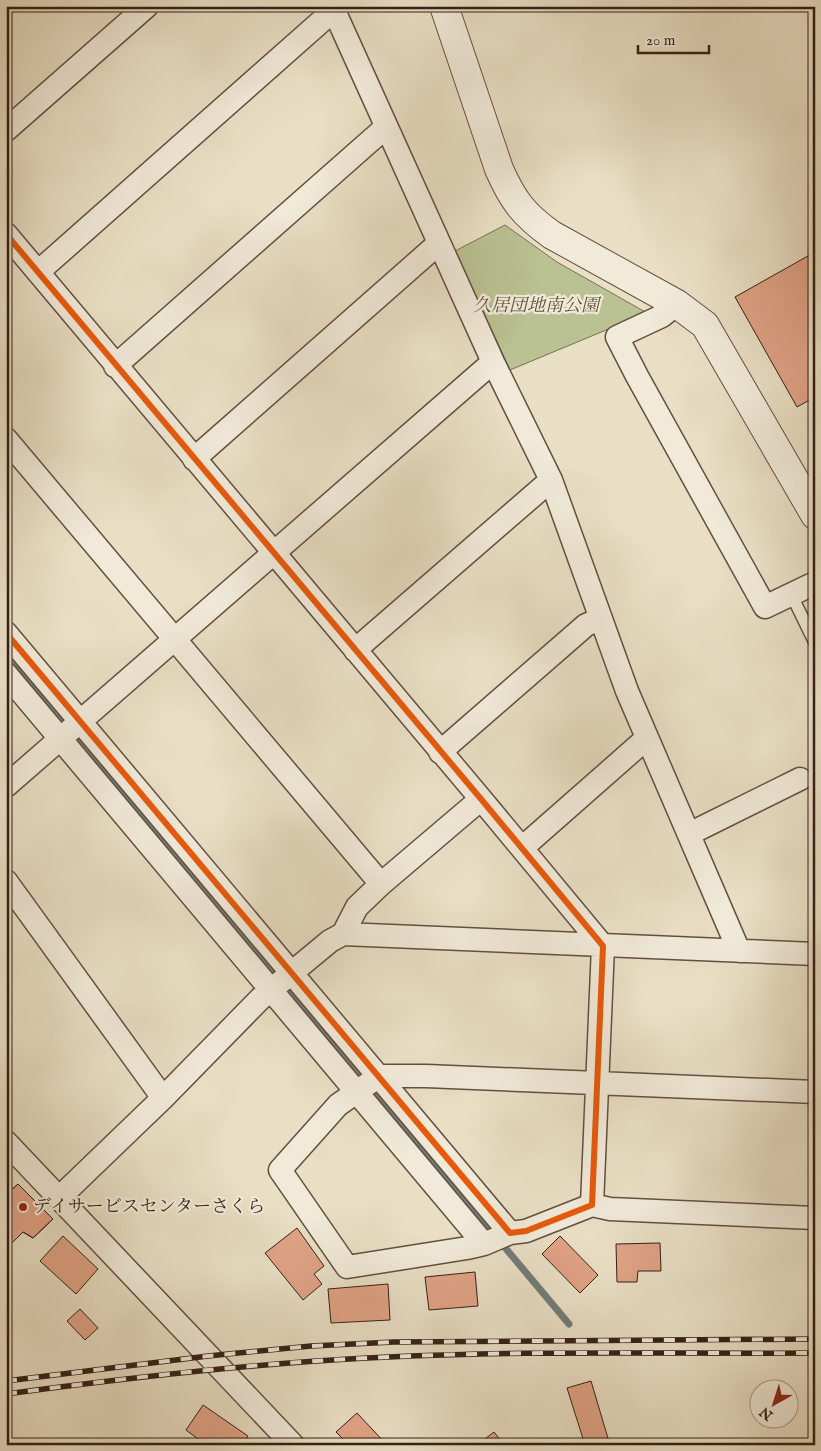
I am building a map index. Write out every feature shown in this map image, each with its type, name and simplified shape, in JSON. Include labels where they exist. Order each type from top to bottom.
[{"type":"street","points":[[6,130],[147,6]]},
{"type":"street","points":[[444,6],[499,169],[518,206],[536,224],[552,236],[677,304],[705,325],[815,515]]},
{"type":"street","points":[[38,272],[333,8],[438,244],[551,480],[627,691],[740,951]]},
{"type":"street","points":[[116,366],[386,127]]},
{"type":"street","points":[[6,234],[603,946],[592,1205]]},
{"type":"street","points":[[194,459],[438,244]]},
{"type":"street","points":[[677,304],[662,316],[617,337],[765,607],[815,583]]},
{"type":"street","points":[[6,786],[493,362]]},
{"type":"street","points":[[6,439],[381,884]]},
{"type":"street","points":[[355,650],[551,480]]},
{"type":"street","points":[[440,752],[586,625],[600,619]]},
{"type":"street","points":[[6,633],[70,730],[497,1238]]},
{"type":"street","points":[[6,674],[70,730]]},
{"type":"street","points":[[522,848],[647,738]]},
{"type":"street","points":[[688,834],[800,779]]},
{"type":"street","points":[[344,934],[357,907],[381,884],[481,799]]},
{"type":"street","points":[[6,881],[163,1098]]},
{"type":"street","points":[[59,1198],[281,981],[330,941],[344,934],[815,954]]},
{"type":"street","points":[[815,1092],[426,1076],[368,1084],[338,1106],[280,1170],[347,1267],[526,1231],[592,1205],[610,1209],[815,1218]]},
{"type":"street","points":[[6,1142],[292,1445]]},
{"type":"lane","points":[[791,594],[815,643]]},
{"type":"green space","name":"久居団地南公園","points":[[505,225],[557,262],[647,313],[510,370],[455,251]]},
{"type":"building","points":[[815,252],[815,397],[797,407],[735,297]]},
{"type":"building","name":"デイサービスセンターさくら","points":[[18,1184],[53,1219],[33,1238],[23,1232],[6,1249],[6,1195]]},
{"type":"building","name":"デイサービスセンターさくら","points":[[18,1184],[53,1219],[33,1238],[23,1232],[6,1249],[6,1195]]},
{"type":"building","points":[[297,1228],[324,1266],[314,1274],[322,1284],[303,1300],[265,1253]]},
{"type":"building","points":[[63,1236],[98,1269],[76,1294],[40,1261]]},
{"type":"building","points":[[560,1236],[598,1275],[580,1293],[542,1254]]},
{"type":"building","points":[[660,1243],[661,1271],[638,1271],[637,1282],[617,1282],[616,1244]]},
{"type":"building","points":[[475,1272],[478,1306],[429,1310],[425,1277]]},
{"type":"building","points":[[388,1284],[390,1320],[331,1323],[328,1289]]},
{"type":"building","points":[[80,1309],[98,1328],[85,1340],[67,1321]]},
{"type":"building","points":[[591,1381],[610,1445],[585,1445],[567,1388]]},
{"type":"building","points":[[203,1405],[248,1436],[242,1445],[206,1445],[186,1430]]},
{"type":"building","points":[[357,1413],[387,1445],[349,1445],[336,1432]]},
{"type":"building","points":[[494,1432],[504,1445],[477,1445]]},
{"type":"waterway","points":[[6,657],[291,992],[569,1324]]},
{"type":"railway","points":[[6,1381],[208,1356],[311,1346],[394,1342],[815,1339]]},
{"type":"railway","points":[[6,1394],[186,1372],[367,1358],[535,1353],[815,1353]]},
{"type":"cycle path","points":[[6,234],[603,946],[592,1205],[526,1231],[510,1233],[6,633]]},
{"type":"place","name":"デイサービスセンターさくら","points":[[23,1207]]}]
